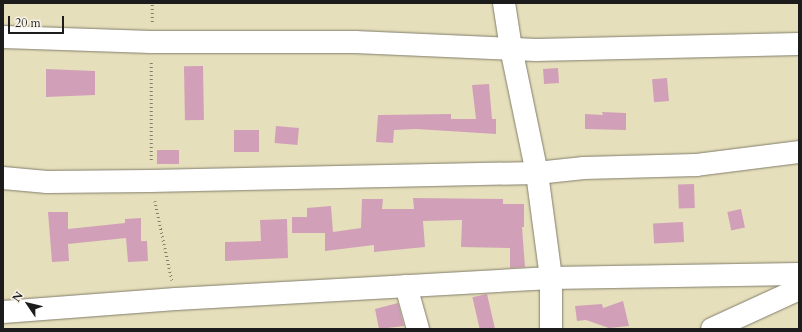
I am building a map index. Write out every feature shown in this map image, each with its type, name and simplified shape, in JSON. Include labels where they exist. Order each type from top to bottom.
[{"type":"street","points":[[504,3],[511,48],[537,173],[551,278],[551,329]]},
{"type":"street","points":[[3,36],[151,42],[355,42],[511,48],[740,47],[799,44]]},
{"type":"street","points":[[3,178],[47,182],[537,173],[584,168],[696,165],[799,152]]},
{"type":"street","points":[[3,312],[176,299],[551,278],[799,274]]},
{"type":"street","points":[[406,286],[418,329]]},
{"type":"street","points":[[712,329],[799,289]]},
{"type":"path","points":[[152,3],[150,181],[176,299]]},
{"type":"building","points":[[184,66],[203,66],[204,120],[185,120]]},
{"type":"building","points":[[558,68],[559,83],[544,84],[543,69]]},
{"type":"building","points":[[46,69],[95,71],[95,95],[46,97]]},
{"type":"building","points":[[667,78],[669,101],[654,102],[652,79]]},
{"type":"building","points":[[489,84],[492,119],[496,119],[496,134],[416,129],[394,130],[393,143],[376,142],[378,115],[451,114],[451,119],[476,119],[472,85]]},
{"type":"building","points":[[602,112],[626,113],[626,130],[585,129],[585,114],[603,115]]},
{"type":"building","points":[[276,126],[299,128],[297,145],[275,143]]},
{"type":"building","points":[[234,130],[259,130],[259,152],[234,152]]},
{"type":"building","points":[[157,150],[179,150],[179,164],[157,164]]},
{"type":"building","points":[[694,184],[695,208],[679,209],[678,185]]},
{"type":"building","points":[[413,198],[503,199],[503,204],[524,204],[524,227],[522,227],[525,267],[510,268],[510,248],[461,247],[462,220],[423,221],[425,247],[374,252],[374,245],[325,251],[325,233],[292,233],[292,217],[307,217],[307,208],[331,206],[333,232],[361,228],[362,199],[383,199],[382,209],[414,209]]},
{"type":"building","points":[[741,209],[745,228],[731,230],[727,212]]},
{"type":"building","points":[[48,212],[68,212],[68,229],[125,223],[125,219],[141,218],[141,241],[147,241],[148,261],[128,262],[126,238],[68,244],[69,261],[52,262]]},
{"type":"building","points":[[287,219],[288,258],[225,261],[225,242],[261,241],[260,220]]},
{"type":"building","points":[[683,222],[684,242],[654,244],[653,224]]},
{"type":"building","points":[[487,294],[495,329],[480,329],[472,297]]},
{"type":"building","points":[[623,301],[629,326],[609,328],[586,320],[577,321],[575,306],[602,304],[603,308]]},
{"type":"building","points":[[398,303],[404,326],[379,329],[375,309]]}]
